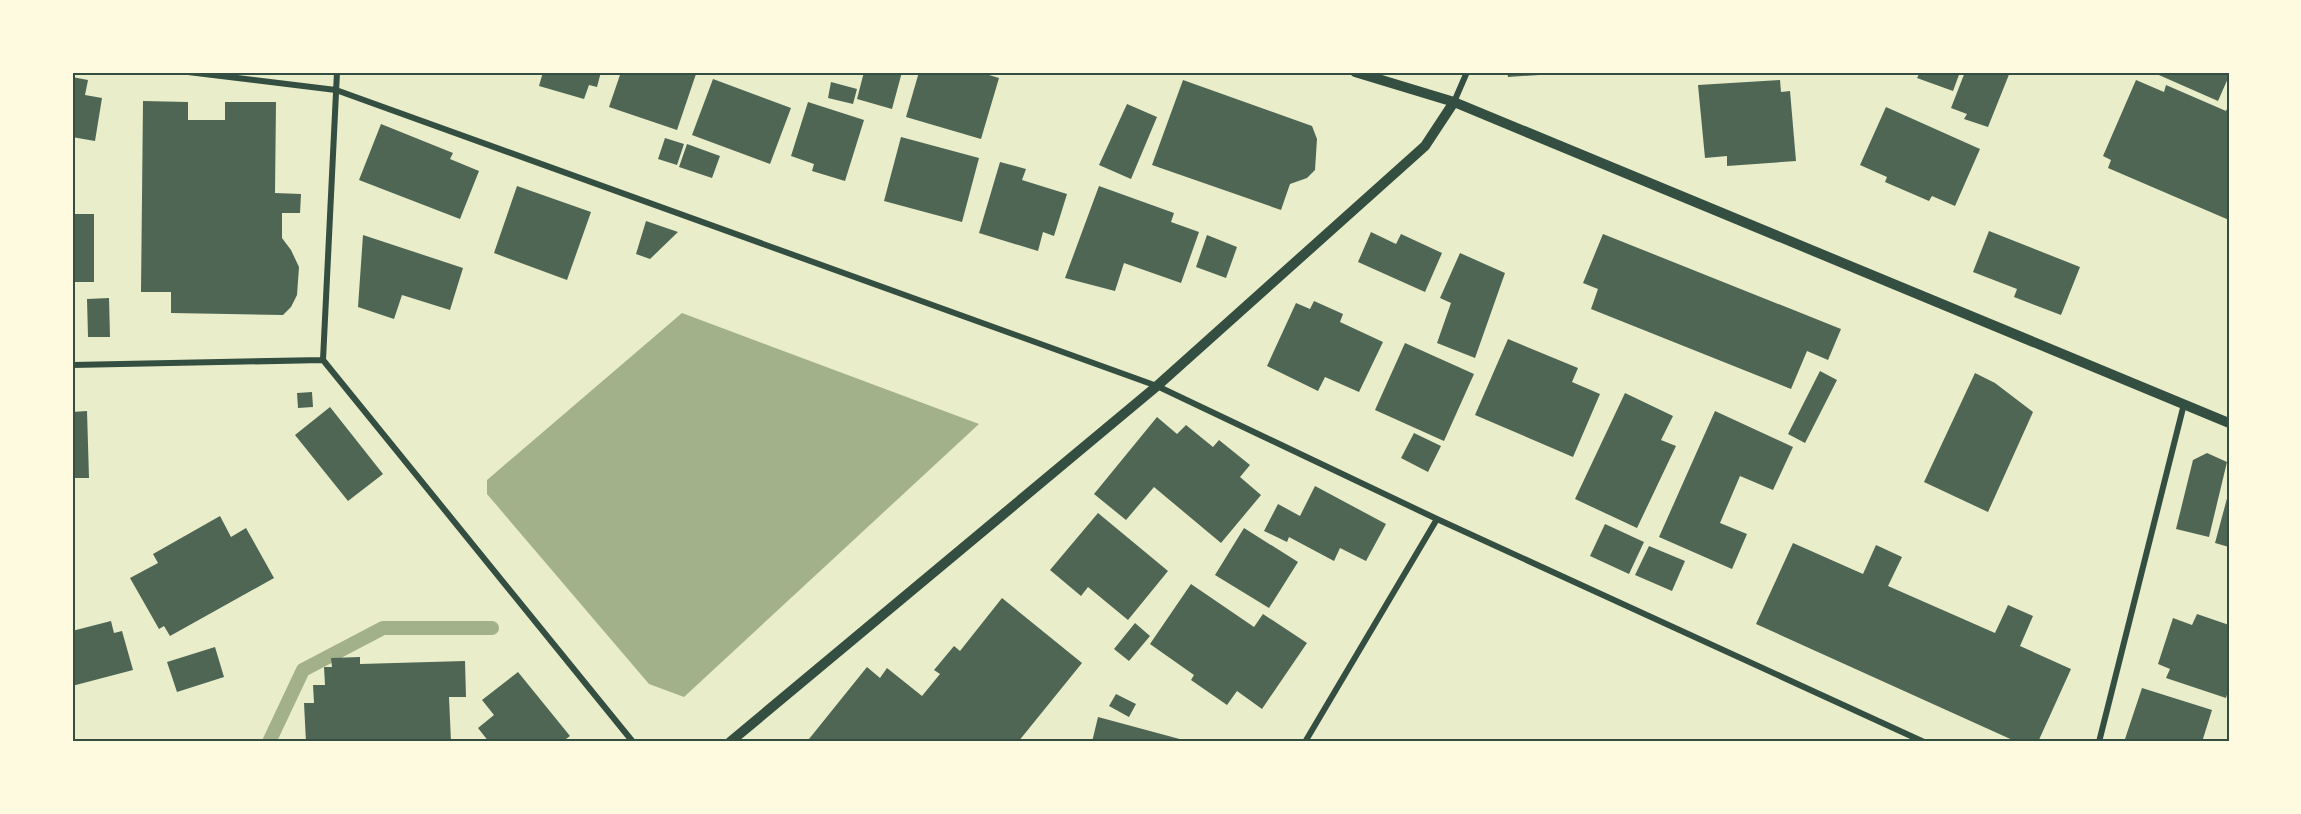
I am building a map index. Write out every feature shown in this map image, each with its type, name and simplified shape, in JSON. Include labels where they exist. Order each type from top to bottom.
[{"type":"street","points":[[188,72],[336,90],[1157,386],[1437,519],[1924,742]]},
{"type":"street","points":[[337,72],[322,360],[633,742]]},
{"type":"street","points":[[1355,72],[1454,102],[2229,423]]},
{"type":"street","points":[[730,742],[1157,386],[1425,146],[1454,102],[1467,72]]},
{"type":"street","points":[[72,365],[322,360]]},
{"type":"street","points":[[2099,742],[2184,404]]},
{"type":"street","points":[[1305,742],[1437,519]]},
{"type":"shaded area","points":[[682,313],[979,424],[684,697],[649,684],[487,494],[487,480]]},
{"type":"building","points":[[543,72],[601,72],[597,87],[589,85],[584,99],[539,86]]},
{"type":"building","points":[[621,72],[696,74],[677,130],[609,107]]},
{"type":"building","points":[[864,72],[902,72],[892,109],[857,99]]},
{"type":"building","points":[[919,72],[979,72],[999,78],[981,139],[906,117]]},
{"type":"building","points":[[1507,72],[1554,72],[1555,74],[1508,77]]},
{"type":"building","points":[[1920,72],[1960,72],[1953,91],[1917,78]]},
{"type":"building","points":[[1965,72],[2010,72],[1988,127],[1964,119],[1967,114],[1951,108]]},
{"type":"building","points":[[2152,72],[2229,72],[2229,76],[2218,101]]},
{"type":"building","points":[[72,77],[88,80],[85,95],[102,98],[95,141],[72,137]]},
{"type":"building","points":[[713,79],[791,108],[770,164],[692,135]]},
{"type":"building","points":[[1183,80],[1312,126],[1317,139],[1315,170],[1307,178],[1290,184],[1281,210],[1152,165]]},
{"type":"building","points":[[1780,80],[1781,92],[1790,91],[1796,161],[1727,166],[1727,156],[1705,158],[1698,85]]},
{"type":"building","points":[[2136,80],[2164,92],[2166,85],[2226,111],[2229,104],[2229,220],[2108,168],[2111,160],[2103,156]]},
{"type":"building","points":[[831,82],[857,89],[853,104],[828,98]]},
{"type":"building","points":[[143,101],[188,102],[188,120],[225,120],[225,102],[276,102],[275,193],[301,194],[300,213],[282,213],[282,238],[299,267],[297,295],[291,307],[283,315],[171,313],[171,292],[141,292]]},
{"type":"building","points":[[808,102],[864,120],[845,181],[812,171],[814,164],[791,156]]},
{"type":"building","points":[[1127,104],[1157,117],[1131,179],[1099,165]]},
{"type":"building","points":[[1886,107],[1980,149],[1955,206],[1932,196],[1929,201],[1885,182],[1887,177],[1860,165]]},
{"type":"building","points":[[381,124],[453,153],[450,159],[479,171],[460,219],[359,180]]},
{"type":"building","points":[[901,137],[979,158],[962,222],[884,201]]},
{"type":"building","points":[[665,138],[684,144],[677,165],[658,159]]},
{"type":"building","points":[[687,144],[720,156],[712,178],[679,167]]},
{"type":"building","points":[[1000,162],[1026,169],[1022,180],[1067,194],[1054,236],[1043,232],[1038,251],[979,233]]},
{"type":"building","points":[[517,186],[591,212],[567,280],[494,253]]},
{"type":"building","points":[[1099,186],[1174,213],[1171,222],[1199,232],[1181,283],[1124,263],[1115,291],[1065,278]]},
{"type":"building","points":[[72,214],[94,214],[94,282],[72,282]]},
{"type":"building","points":[[646,221],[678,232],[650,259],[636,254]]},
{"type":"building","points":[[1989,231],[2080,267],[2061,315],[2014,297],[2017,289],[1973,272]]},
{"type":"building","points":[[1371,232],[1396,244],[1401,234],[1442,253],[1425,292],[1358,262]]},
{"type":"building","points":[[1603,234],[1841,329],[1828,360],[1807,351],[1791,389],[1591,309],[1598,289],[1583,283]]},
{"type":"building","points":[[363,235],[463,268],[450,310],[402,295],[394,319],[358,307]]},
{"type":"building","points":[[1207,235],[1237,247],[1226,278],[1196,267]]},
{"type":"building","points":[[1460,253],[1505,273],[1475,358],[1437,343],[1451,303],[1440,298]]},
{"type":"building","points":[[109,298],[110,337],[88,337],[87,299]]},
{"type":"building","points":[[1314,301],[1343,314],[1340,322],[1383,342],[1359,392],[1325,377],[1318,391],[1267,366],[1296,303],[1310,309]]},
{"type":"building","points":[[1508,339],[1578,368],[1572,382],[1600,394],[1573,457],[1475,415]]},
{"type":"building","points":[[1405,343],[1474,374],[1444,441],[1375,410]]},
{"type":"building","points":[[1820,371],[1837,380],[1805,443],[1788,434]]},
{"type":"building","points":[[1975,373],[1995,383],[2033,412],[1988,512],[1924,482]]},
{"type":"building","points":[[312,392],[313,407],[298,408],[297,393]]},
{"type":"building","points":[[1625,393],[1673,416],[1661,440],[1676,446],[1637,528],[1575,499]]},
{"type":"building","points":[[330,407],[383,474],[348,501],[295,435]]},
{"type":"building","points":[[87,411],[89,478],[72,478],[72,412]]},
{"type":"building","points":[[1715,411],[1793,447],[1773,490],[1740,476],[1720,523],[1747,534],[1732,569],[1659,537]]},
{"type":"building","points":[[1157,417],[1177,434],[1186,425],[1213,447],[1219,440],[1250,465],[1240,477],[1261,495],[1221,543],[1154,487],[1126,520],[1094,494]]},
{"type":"building","points":[[1414,433],[1441,446],[1428,472],[1401,458]]},
{"type":"building","points":[[2207,453],[2227,462],[2209,537],[2176,529],[2193,460]]},
{"type":"building","points":[[1315,486],[1386,524],[1366,561],[1340,548],[1334,561],[1289,537],[1287,542],[1264,531],[1278,504],[1300,516]]},
{"type":"building","points":[[2229,491],[2229,547],[2215,543]]},
{"type":"building","points":[[1098,513],[1168,571],[1128,620],[1088,587],[1081,596],[1050,570]]},
{"type":"building","points":[[220,516],[231,537],[246,528],[274,578],[170,636],[164,626],[159,629],[130,578],[158,563],[153,554]]},
{"type":"building","points":[[1605,524],[1644,542],[1629,574],[1590,556]]},
{"type":"building","points":[[1244,528],[1298,562],[1269,608],[1215,575]]},
{"type":"building","points":[[1793,543],[1863,574],[1876,545],[1902,557],[1888,586],[1995,633],[2008,605],[2033,616],[2020,646],[2071,669],[2038,742],[2017,742],[1756,624]]},
{"type":"building","points":[[1649,546],[1685,561],[1672,591],[1635,575]]},
{"type":"building","points":[[1191,584],[1254,627],[1263,614],[1307,643],[1262,709],[1237,691],[1227,705],[1191,680],[1194,675],[1150,644]]},
{"type":"building","points":[[1002,598],[1082,663],[1018,742],[812,742],[809,739],[867,667],[880,678],[887,668],[922,696],[940,674],[934,670],[954,646],[960,651]]},
{"type":"building","points":[[2197,614],[2229,625],[2229,688],[2226,698],[2166,678],[2170,669],[2158,664],[2173,618],[2192,625]]},
{"type":"building","points":[[111,621],[114,633],[122,631],[133,670],[72,686],[72,631]]},
{"type":"building","points":[[1135,623],[1150,636],[1129,661],[1114,649]]},
{"type":"building","points":[[215,647],[224,677],[177,692],[167,662]]},
{"type":"building","points":[[360,657],[360,664],[465,661],[466,697],[449,697],[451,742],[306,742],[304,703],[314,703],[313,685],[325,685],[324,667],[332,667],[331,658]]},
{"type":"building","points":[[518,672],[570,736],[562,742],[489,742],[478,728],[494,715],[482,700]]},
{"type":"building","points":[[2142,688],[2212,710],[2202,742],[2124,742]]},
{"type":"building","points":[[1116,694],[1136,704],[1129,717],[1109,706]]},
{"type":"building","points":[[1098,717],[1187,741],[1187,742],[1092,742]]},
{"type":"waterway","points":[[269,742],[303,670],[383,628],[492,628]]}]
